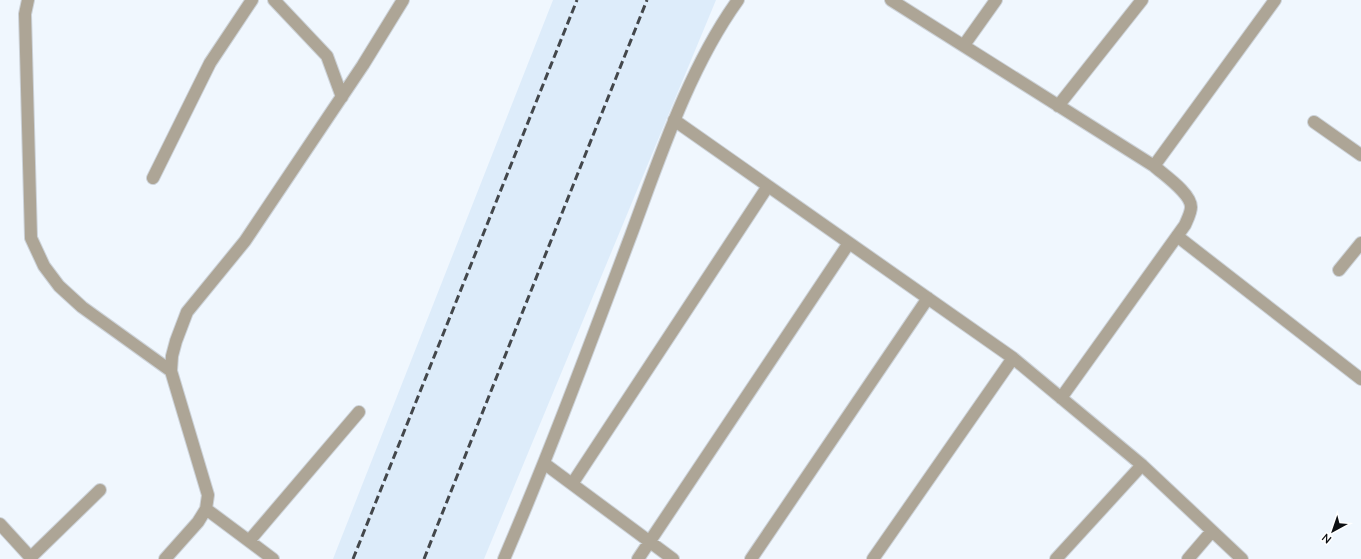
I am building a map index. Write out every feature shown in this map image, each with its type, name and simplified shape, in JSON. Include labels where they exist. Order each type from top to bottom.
[{"type":"street","points":[[28,0],[25,14],[31,238],[44,266],[59,286],[82,307],[171,371]]},
{"type":"street","points":[[153,178],[210,63],[252,0]]},
{"type":"street","points":[[274,0],[327,56],[342,97]]},
{"type":"street","points":[[165,559],[188,535],[206,509],[208,495],[171,371],[174,346],[187,312],[245,240],[342,97],[403,0]]},
{"type":"street","points":[[504,559],[545,464],[674,120],[721,24],[738,0]]},
{"type":"street","points":[[891,0],[1154,166],[1176,184],[1190,200],[1191,209],[1185,225],[1061,398]]},
{"type":"street","points":[[964,45],[996,0]]},
{"type":"street","points":[[1058,106],[1142,0]]},
{"type":"street","points":[[1154,166],[1276,0]]},
{"type":"street","points":[[674,120],[1013,358],[1142,465],[1242,559]]},
{"type":"street","points":[[1314,122],[1361,155]]},
{"type":"street","points":[[572,484],[768,186]]},
{"type":"street","points":[[1177,236],[1361,379]]},
{"type":"street","points":[[638,559],[849,243]]},
{"type":"street","points":[[1339,270],[1361,243]]},
{"type":"street","points":[[751,559],[928,298]]},
{"type":"street","points":[[873,559],[1013,358]]},
{"type":"street","points":[[249,541],[360,412]]},
{"type":"street","points":[[545,464],[673,559]]},
{"type":"street","points":[[1056,559],[1142,465]]},
{"type":"street","points":[[0,524],[31,558],[100,490]]},
{"type":"street","points":[[206,509],[273,559]]},
{"type":"street","points":[[1188,559],[1212,531]]},
{"type":"shaded area","points":[[553,0],[716,0],[484,559],[333,559]]},
{"type":"railway","points":[[353,559],[577,0]]},
{"type":"railway","points":[[424,559],[647,0]]}]
